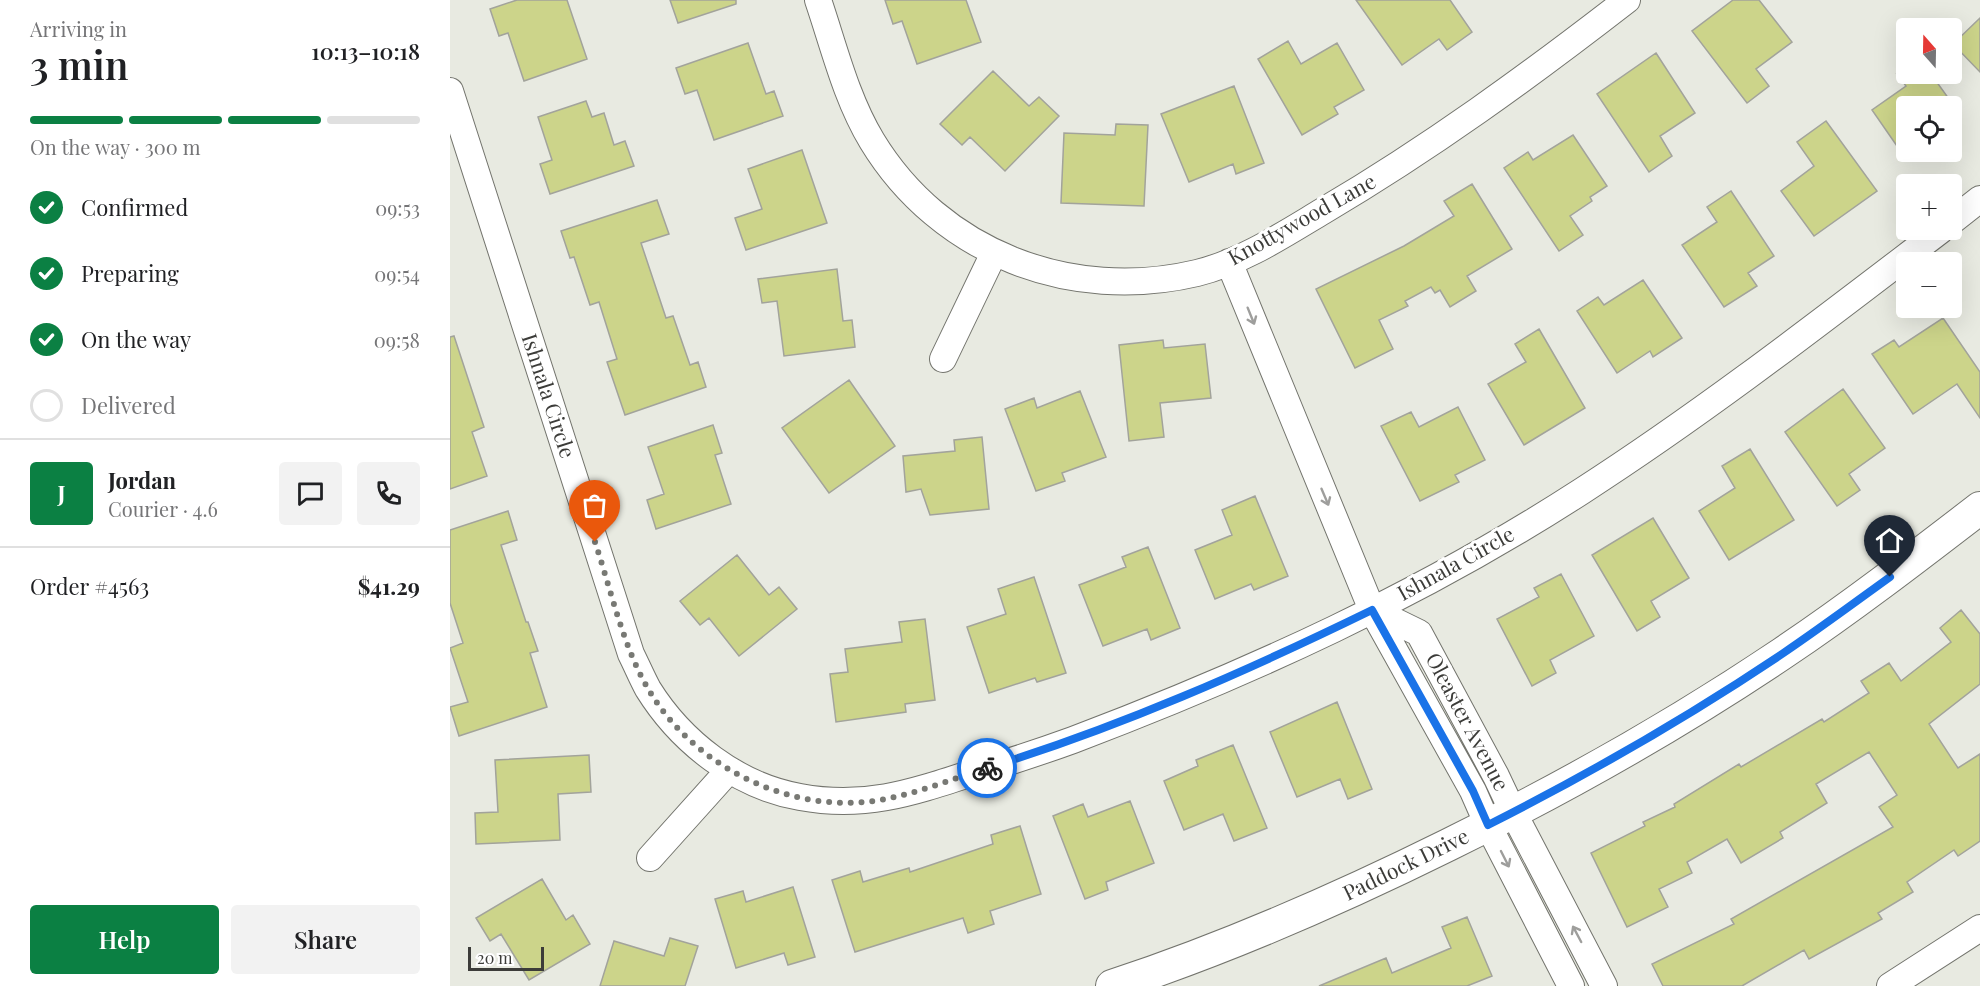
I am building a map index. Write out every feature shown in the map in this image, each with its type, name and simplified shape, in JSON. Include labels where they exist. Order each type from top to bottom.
[{"type":"street","name":"Knottywood Lane","points":[[818,0],[853,103],[872,141],[896,175],[924,205],[957,231],[994,253],[1033,268],[1074,278],[1115,282],[1157,280],[1198,272],[1229,262],[1275,240],[1375,181],[1471,117],[1627,0]]},
{"type":"street","name":"Ishnala Circle","points":[[450,91],[631,654],[648,688],[672,722],[698,748],[729,770],[763,786],[798,797],[836,802],[873,801],[909,793],[1046,750],[1163,706],[1278,656],[1372,610],[1471,558],[1579,494],[1683,424],[1928,240]]},
{"type":"street","points":[[1962,213],[1980,199]]},
{"type":"street","points":[[943,359],[994,253]]},
{"type":"street","name":"Oleaster Avenue","points":[[1229,262],[1372,610],[1473,791],[1501,819],[1604,986]]},
{"type":"street","name":"Paddock Drive","points":[[1112,986],[1244,937],[1365,886],[1559,789],[1672,724],[1783,653],[1890,577],[1980,508]]},
{"type":"street","points":[[650,858],[729,770]]},
{"type":"street","name":"Oleaster Avenue","points":[[1501,819],[1571,986]]},
{"type":"street","points":[[1890,986],[1980,928]]},
{"type":"building","points":[[517,0],[567,0],[587,59],[524,81],[508,33],[499,36],[490,9]]},
{"type":"building","points":[[670,0],[736,0],[736,4],[678,23]]},
{"type":"building","points":[[885,0],[966,0],[981,42],[917,64],[902,21],[893,24]]},
{"type":"building","points":[[1356,0],[1450,0],[1472,32],[1447,50],[1439,39],[1402,65]]},
{"type":"building","points":[[1733,0],[1759,0],[1792,42],[1756,69],[1769,86],[1747,103],[1692,31]]},
{"type":"building","points":[[1980,18],[1980,72],[1962,53],[1962,35]]},
{"type":"building","points":[[1288,41],[1301,64],[1337,43],[1364,90],[1334,107],[1338,114],[1302,135],[1258,59]]},
{"type":"building","points":[[748,43],[766,94],[774,91],[783,116],[714,140],[697,90],[685,94],[676,68]]},
{"type":"building","points":[[1656,53],[1695,113],[1660,136],[1672,156],[1649,172],[1597,94]]},
{"type":"building","points":[[993,71],[1029,106],[1039,97],[1059,116],[1005,171],[970,137],[962,145],[940,124]]},
{"type":"building","points":[[1904,84],[1938,84],[1947,96],[1896,96],[1896,145],[1872,110],[1906,86]]},
{"type":"building","points":[[1234,86],[1264,163],[1236,174],[1233,164],[1189,182],[1161,114]]},
{"type":"building","points":[[586,101],[592,117],[604,113],[614,145],[625,141],[634,166],[550,194],[540,164],[552,160],[538,117]]},
{"type":"building","points":[[1826,121],[1877,191],[1814,236],[1781,191],[1814,166],[1797,142]]},
{"type":"building","points":[[1116,124],[1148,125],[1144,206],[1061,203],[1064,133],[1115,135]]},
{"type":"building","points":[[1573,135],[1607,186],[1590,197],[1592,201],[1570,216],[1583,235],[1559,251],[1504,168],[1528,152],[1533,160]]},
{"type":"building","points":[[802,150],[827,223],[746,250],[735,218],[762,209],[748,169]]},
{"type":"building","points":[[1472,184],[1512,249],[1467,276],[1476,291],[1450,307],[1440,290],[1435,293],[1431,287],[1405,301],[1408,306],[1379,320],[1393,349],[1355,368],[1316,289],[1404,246],[1454,216],[1444,201]]},
{"type":"building","points":[[1731,191],[1774,256],[1748,273],[1757,286],[1724,307],[1682,245],[1717,222],[1707,207]]},
{"type":"building","points":[[657,200],[669,234],[641,243],[666,318],[673,316],[690,365],[698,362],[706,387],[625,415],[607,362],[617,359],[599,302],[590,305],[574,257],[570,258],[561,231]]},
{"type":"building","points":[[837,269],[843,321],[852,320],[855,347],[784,356],[777,301],[762,303],[758,279]]},
{"type":"building","points":[[1643,280],[1682,338],[1653,357],[1650,351],[1617,373],[1577,311],[1598,297],[1604,305]]},
{"type":"building","points":[[1943,318],[1980,372],[1980,418],[1957,384],[1913,414],[1872,354],[1894,340],[1899,347]]},
{"type":"building","points":[[1539,329],[1585,408],[1524,445],[1488,384],[1526,362],[1515,344]]},
{"type":"building","points":[[454,336],[484,427],[472,432],[487,476],[450,489],[450,337]]},
{"type":"building","points":[[1163,340],[1164,348],[1205,344],[1211,398],[1160,403],[1164,437],[1129,441],[1119,345]]},
{"type":"building","points":[[849,380],[895,446],[829,493],[782,428]]},
{"type":"building","points":[[1843,389],[1885,448],[1849,474],[1860,490],[1837,506],[1785,432]]},
{"type":"building","points":[[1080,391],[1106,457],[1062,473],[1065,481],[1036,491],[1005,409],[1034,398],[1037,408]]},
{"type":"building","points":[[1458,407],[1485,460],[1455,475],[1459,482],[1420,501],[1381,426],[1411,412],[1419,427]]},
{"type":"building","points":[[713,425],[722,453],[715,455],[731,504],[656,529],[647,500],[664,494],[648,447]]},
{"type":"building","points":[[982,437],[989,509],[930,515],[921,489],[906,492],[903,456],[955,451],[954,440]]},
{"type":"building","points":[[1750,449],[1794,520],[1729,560],[1699,511],[1735,488],[1722,466]]},
{"type":"building","points":[[1255,496],[1288,576],[1254,590],[1251,584],[1215,599],[1195,550],[1232,535],[1222,510]]},
{"type":"building","points":[[508,511],[517,540],[501,545],[538,651],[530,653],[547,707],[459,736],[450,707],[468,702],[450,648],[463,643],[450,603],[450,530]]},
{"type":"building","points":[[1653,518],[1689,578],[1651,601],[1660,617],[1637,631],[1592,555]]},
{"type":"building","points":[[1148,547],[1180,628],[1151,640],[1147,629],[1103,646],[1079,585],[1126,567],[1122,557]]},
{"type":"building","points":[[737,555],[769,595],[779,587],[797,609],[739,656],[709,618],[700,625],[680,601]]},
{"type":"building","points":[[1561,574],[1594,636],[1550,660],[1556,673],[1532,686],[1497,619],[1539,597],[1534,588]]},
{"type":"building","points":[[1034,577],[1066,673],[1037,682],[1035,678],[989,693],[967,627],[1006,614],[998,589]]},
{"type":"building","points":[[1961,610],[1980,634],[1980,684],[1929,724],[1958,768],[1980,754],[1980,841],[1958,856],[1954,850],[1907,882],[1913,892],[1878,913],[1882,919],[1809,959],[1804,950],[1742,986],[1663,986],[1652,964],[1734,924],[1731,919],[1893,827],[1879,807],[1897,795],[1869,752],[1816,784],[1827,803],[1780,832],[1783,838],[1741,863],[1727,839],[1687,862],[1692,873],[1659,889],[1668,907],[1627,927],[1591,853],[1645,826],[1643,822],[1675,807],[1674,804],[1739,764],[1741,767],[1822,719],[1824,722],[1869,693],[1861,681],[1889,663],[1901,681],[1951,642],[1940,628]]},
{"type":"building","points":[[925,619],[935,700],[905,704],[906,712],[836,722],[830,674],[848,672],[845,649],[902,642],[899,622]]},
{"type":"building","points":[[1337,702],[1372,789],[1348,799],[1340,779],[1297,797],[1270,732]]},
{"type":"building","points":[[1233,745],[1267,828],[1234,841],[1223,814],[1184,830],[1164,781],[1198,766],[1196,760]]},
{"type":"building","points":[[589,755],[591,792],[558,794],[560,840],[476,844],[475,813],[498,812],[495,760]]},
{"type":"building","points":[[1130,801],[1154,863],[1106,882],[1108,890],[1085,899],[1053,816],[1083,804],[1088,817]]},
{"type":"building","points":[[1020,826],[1041,894],[990,911],[994,924],[968,933],[963,918],[855,952],[832,880],[860,871],[863,882],[909,868],[910,872],[993,844],[991,835]]},
{"type":"building","points":[[542,879],[566,920],[573,915],[590,944],[529,980],[501,934],[490,941],[476,918]]},
{"type":"building","points":[[793,887],[815,957],[788,965],[784,953],[736,968],[715,899],[743,891],[746,902]]},
{"type":"building","points":[[1467,917],[1492,976],[1467,986],[1319,986],[1386,958],[1392,973],[1451,948],[1442,927]]},
{"type":"building","points":[[670,938],[698,946],[685,986],[600,986],[614,941],[664,956]]},
{"type":"way so far","points":[[595,542],[631,654],[648,688],[672,722],[698,748],[729,770],[781,792],[798,797],[836,802],[873,801],[909,793],[987,768]]},
{"type":"route","points":[[987,768],[1046,750],[1163,706],[1278,656],[1372,610],[1473,791],[1488,825],[1559,789],[1672,724],[1783,653],[1890,577]]}]
